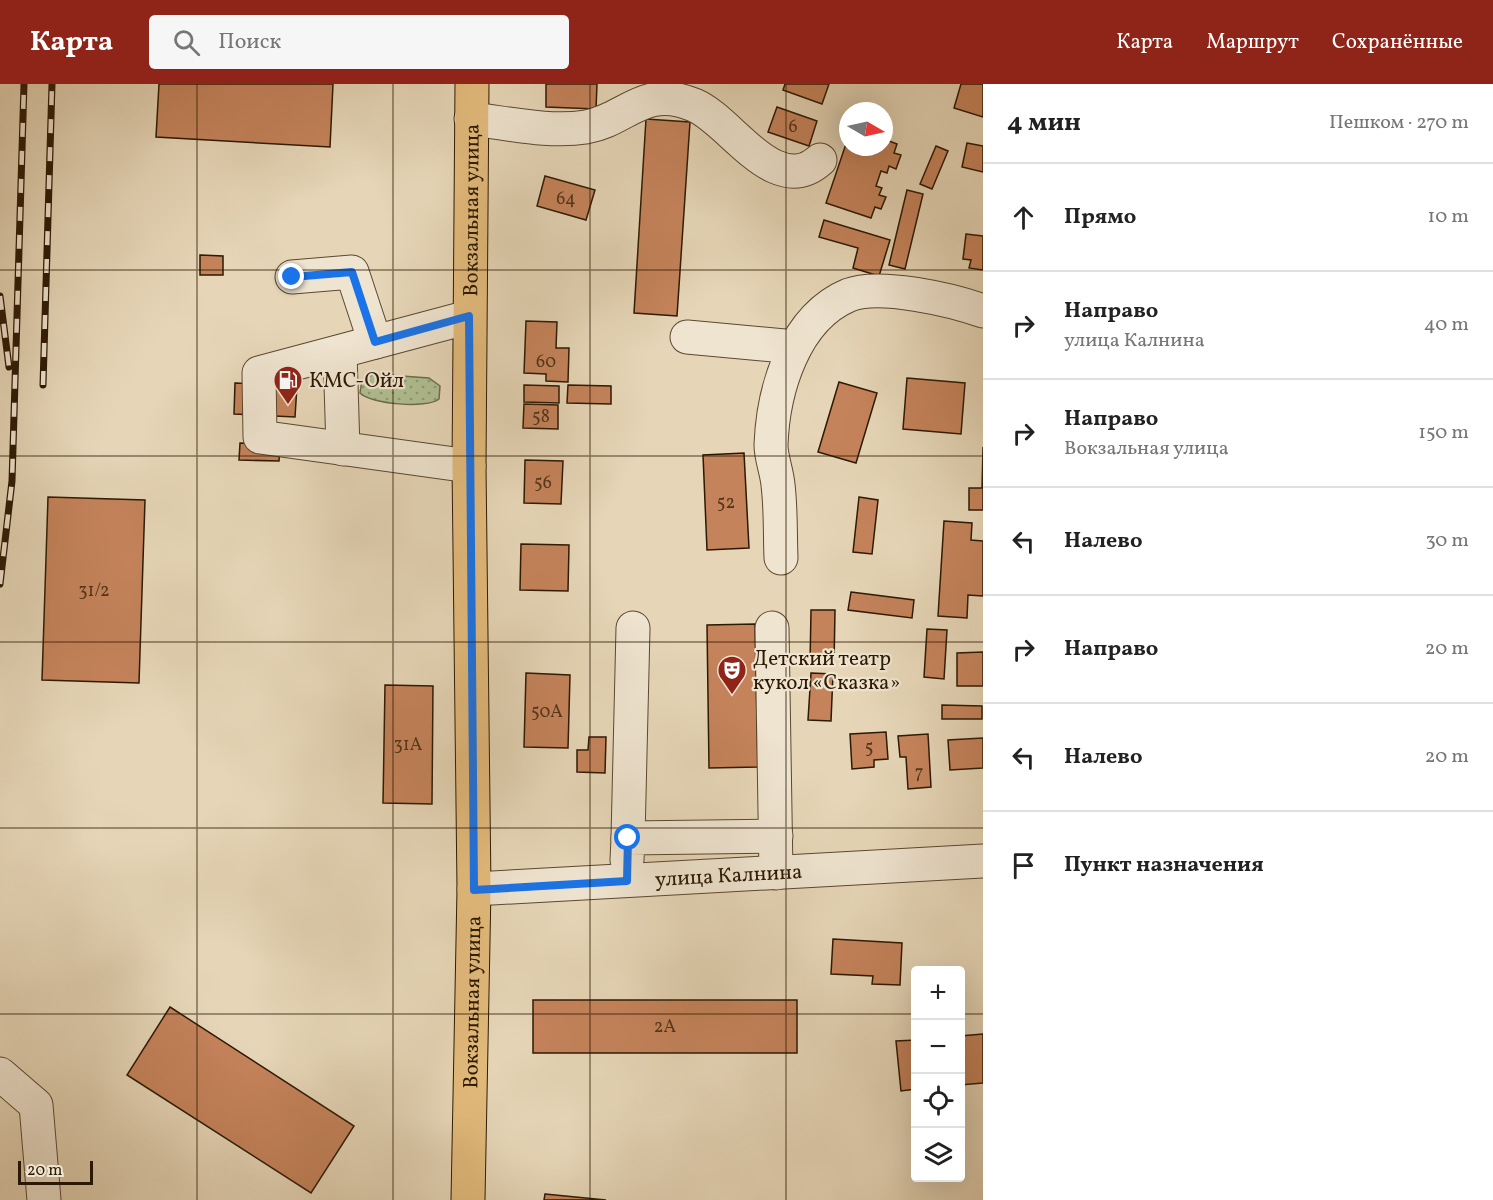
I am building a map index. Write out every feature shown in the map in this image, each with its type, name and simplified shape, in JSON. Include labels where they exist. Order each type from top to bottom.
[{"type":"main road","name":"Вокзальная улица","points":[[468,1200],[474,890],[469,466],[472,84]]},
{"type":"street","points":[[471,119],[555,127],[586,127],[606,120],[634,104],[656,99],[676,100],[696,106],[765,162],[792,171],[810,169],[820,160]]},
{"type":"street","points":[[292,277],[352,272],[375,342]]},
{"type":"street","points":[[781,558],[778,485],[771,447],[775,412],[795,347],[804,332],[829,307],[850,295],[871,291],[955,301],[983,311]]},
{"type":"street","points":[[469,316],[260,373],[260,437],[469,466]]},
{"type":"street","points":[[687,337],[795,347]]},
{"type":"street","points":[[340,351],[343,449]]},
{"type":"street","points":[[627,881],[633,628]]},
{"type":"street","points":[[772,628],[776,873]]},
{"type":"street","points":[[628,838],[776,836]]},
{"type":"street","name":"улица Калнина","points":[[474,890],[983,861]]},
{"type":"street","points":[[0,1074],[36,1105],[44,1200]]},
{"type":"green space","points":[[374,374],[429,378],[440,386],[439,399],[423,404],[399,404],[366,397],[360,393],[362,380]]},
{"type":"building","points":[[159,84],[333,84],[330,147],[156,137]]},
{"type":"building","points":[[546,84],[597,84],[596,109],[546,107]]},
{"type":"building","points":[[785,84],[829,84],[822,104],[783,90]]},
{"type":"building","points":[[961,84],[983,84],[983,117],[954,108]]},
{"type":"building","points":[[777,107],[817,121],[809,146],[768,132]]},
{"type":"building","points":[[646,119],[690,122],[677,316],[634,313]]},
{"type":"building","points":[[893,142],[897,144],[894,153],[901,155],[896,169],[889,166],[887,173],[881,171],[876,186],[882,188],[879,195],[886,197],[881,209],[875,207],[871,218],[826,203],[842,156],[893,156]]},
{"type":"building","points":[[967,143],[983,146],[983,172],[962,167]]},
{"type":"building","points":[[936,146],[948,151],[932,189],[920,184]]},
{"type":"building","points":[[545,176],[595,190],[586,220],[537,206]]},
{"type":"building","points":[[907,190],[923,194],[905,269],[889,265]]},
{"type":"building","points":[[824,220],[890,240],[879,276],[853,268],[858,248],[819,237]]},
{"type":"building","points":[[966,234],[983,236],[983,270],[969,268],[971,260],[963,259]]},
{"type":"building","points":[[200,255],[223,256],[223,275],[200,275]]},
{"type":"building","points":[[526,321],[557,322],[556,348],[569,348],[568,382],[546,381],[546,374],[524,373]]},
{"type":"building","points":[[907,378],[965,383],[961,434],[903,429]]},
{"type":"building","points":[[839,382],[877,393],[856,463],[818,452]]},
{"type":"building","points":[[235,383],[297,386],[295,417],[234,414]]},
{"type":"building","points":[[524,385],[559,386],[559,403],[524,402]]},
{"type":"building","points":[[568,385],[611,386],[611,404],[567,403]]},
{"type":"building","points":[[524,404],[558,405],[558,429],[523,428]]},
{"type":"building","points":[[240,443],[280,445],[279,461],[239,460]]},
{"type":"building","points":[[983,447],[983,510],[969,510],[969,488],[982,488]]},
{"type":"building","points":[[744,453],[749,548],[707,550],[703,455]]},
{"type":"building","points":[[525,460],[563,461],[561,504],[524,503]]},
{"type":"building","points":[[48,497],[145,500],[139,683],[42,680]]},
{"type":"building","points":[[859,497],[878,500],[872,554],[853,552]]},
{"type":"building","points":[[944,521],[972,523],[971,540],[983,541],[983,596],[968,595],[967,618],[938,616]]},
{"type":"building","points":[[521,544],[569,545],[568,591],[520,590]]},
{"type":"building","points":[[851,592],[914,600],[912,618],[848,610]]},
{"type":"building","points":[[811,610],[835,610],[834,665],[810,665]]},
{"type":"building","name":"Детский театр кукол «Сказка»","points":[[755,624],[758,767],[709,768],[707,625]]},
{"type":"building","points":[[927,629],[947,630],[944,679],[924,677]]},
{"type":"building","points":[[983,652],[983,686],[957,686],[957,653]]},
{"type":"building","points":[[526,673],[570,675],[568,748],[524,747]]},
{"type":"building","points":[[811,673],[833,674],[831,721],[808,720]]},
{"type":"building","points":[[385,685],[433,686],[432,804],[383,803]]},
{"type":"building","points":[[942,705],[982,706],[982,719],[942,719]]},
{"type":"building","points":[[886,732],[888,759],[874,760],[874,767],[852,769],[850,734]]},
{"type":"building","points":[[928,734],[931,787],[908,789],[906,757],[900,757],[898,736]]},
{"type":"building","points":[[589,737],[606,737],[605,773],[577,772],[577,750],[588,750]]},
{"type":"building","points":[[983,738],[983,768],[950,770],[948,740]]},
{"type":"building","points":[[833,939],[902,943],[900,985],[872,984],[873,976],[831,974]]},
{"type":"building","points":[[533,1000],[797,1000],[797,1053],[533,1053]]},
{"type":"building","points":[[170,1007],[354,1126],[311,1193],[127,1075]]},
{"type":"building","points":[[983,1034],[983,1083],[965,1085],[965,1036]]},
{"type":"building","points":[[911,1040],[911,1090],[901,1091],[896,1041]]},
{"type":"building","points":[[545,1194],[606,1200],[544,1200]]},
{"type":"railway","points":[[0,584],[12,481],[24,84]]},
{"type":"railway","points":[[43,385],[52,84]]},
{"type":"railway","points":[[0,296],[9,367]]},
{"type":"place","name":"КМС-Ойл","points":[[288,406]]},
{"type":"place","name":"Детский театр кукол «Сказка»","points":[[732,696]]},
{"type":"route","points":[[292,277],[352,272],[375,342],[469,316],[474,890],[627,881],[628,838]]}]
